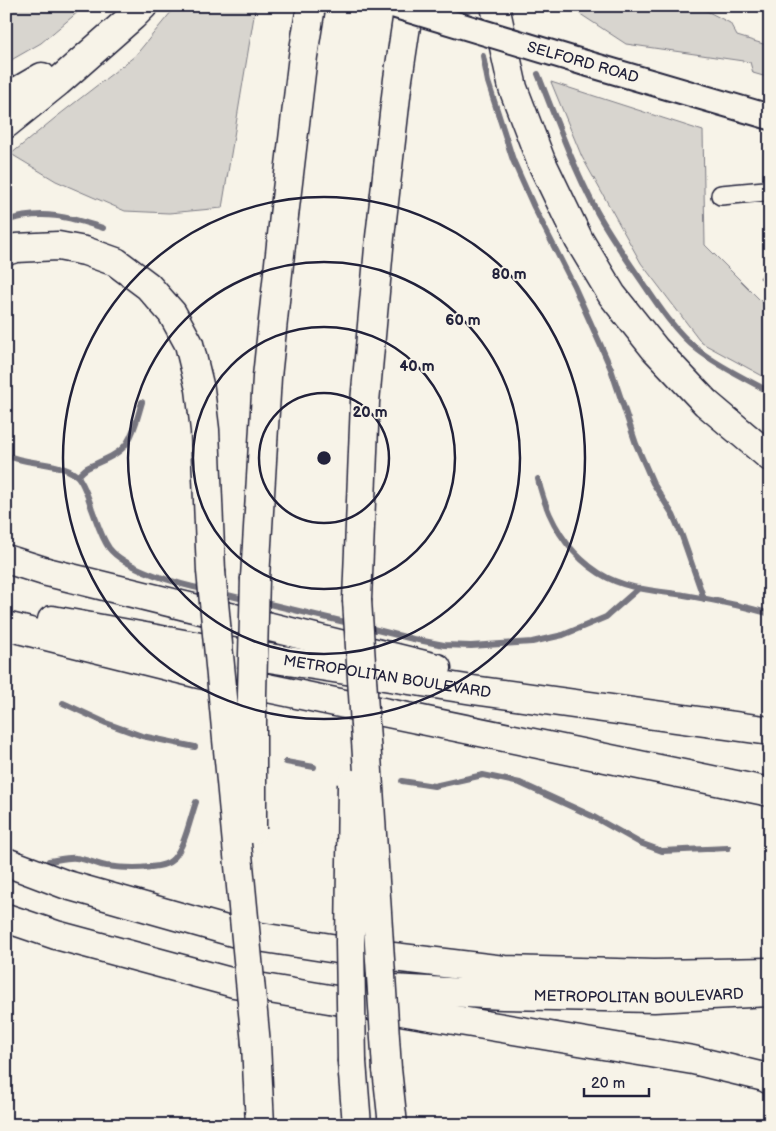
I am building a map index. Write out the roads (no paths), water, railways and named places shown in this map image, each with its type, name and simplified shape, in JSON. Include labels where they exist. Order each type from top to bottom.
[{"type":"highway","points":[[260,1125],[252,922],[251,807],[255,578],[267,377],[284,216],[303,56],[311,6]]},
{"type":"highway","points":[[356,1125],[352,1062],[350,942],[353,716],[365,402],[380,237],[398,79],[409,6]]},
{"type":"highway","points":[[495,6],[513,88],[541,162],[578,240],[612,295],[655,349],[706,403],[770,457]]},
{"type":"highway","points":[[6,98],[61,65],[138,11]]},
{"type":"highway","points":[[6,124],[58,82],[138,11]]},
{"type":"highway","points":[[6,251],[16,248],[58,246],[85,251],[116,262],[148,286],[172,313],[189,344],[200,389],[205,430],[211,571],[256,1044]]},
{"type":"highway","points":[[6,559],[47,572],[476,678],[688,721]]},
{"type":"highway","points":[[357,600],[386,1069],[393,1125]]},
{"type":"highway","name":"METROPOLITAN BOULEVARD","points":[[6,611],[200,647],[473,690],[770,731]]},
{"type":"highway","points":[[6,626],[195,673],[770,792]]},
{"type":"highway","points":[[6,862],[67,885],[240,934],[376,956],[504,970],[654,974],[770,972]]},
{"type":"highway","name":"METROPOLITAN BOULEVARD","points":[[6,913],[58,928],[236,966],[372,988],[503,995],[654,998],[770,992]]},
{"type":"highway","points":[[6,918],[56,935],[234,983],[693,1060],[770,1080]]},
{"type":"street","name":"SELFORD ROAD","points":[[396,6],[770,117]]},
{"type":"street","points":[[721,195],[770,192]]},
{"type":"waterway","points":[[483,56],[488,82],[513,160],[601,346],[611,369],[636,444],[653,483],[673,515],[704,599]]},
{"type":"waterway","points":[[538,74],[572,160],[596,210],[617,245],[660,308],[682,335],[698,350],[724,367],[770,392]]},
{"type":"waterway","points":[[6,221],[19,217],[44,215],[67,218],[103,228]]},
{"type":"waterway","points":[[78,476],[87,468],[114,455],[123,448],[132,433],[142,402]]},
{"type":"waterway","points":[[6,455],[60,467],[76,475],[86,490],[104,539],[117,556],[127,563],[154,575],[207,590]]},
{"type":"waterway","points":[[538,479],[552,520],[559,532],[576,555],[599,573],[629,586],[717,601],[770,614]]},
{"type":"waterway","points":[[365,627],[444,645],[471,646],[532,642],[563,635],[606,617],[639,588]]},
{"type":"waterway","points":[[219,593],[248,600]]},
{"type":"waterway","points":[[261,602],[353,624]]},
{"type":"waterway","points":[[63,703],[106,723],[142,736],[195,747]]},
{"type":"waterway","points":[[286,762],[314,767]]},
{"type":"waterway","points":[[402,781],[434,786],[483,775],[520,783],[592,816],[640,843],[662,851],[728,848]]},
{"type":"waterway","points":[[49,861],[76,858],[106,866],[131,868],[151,867],[168,863],[181,847],[196,802]]}]
